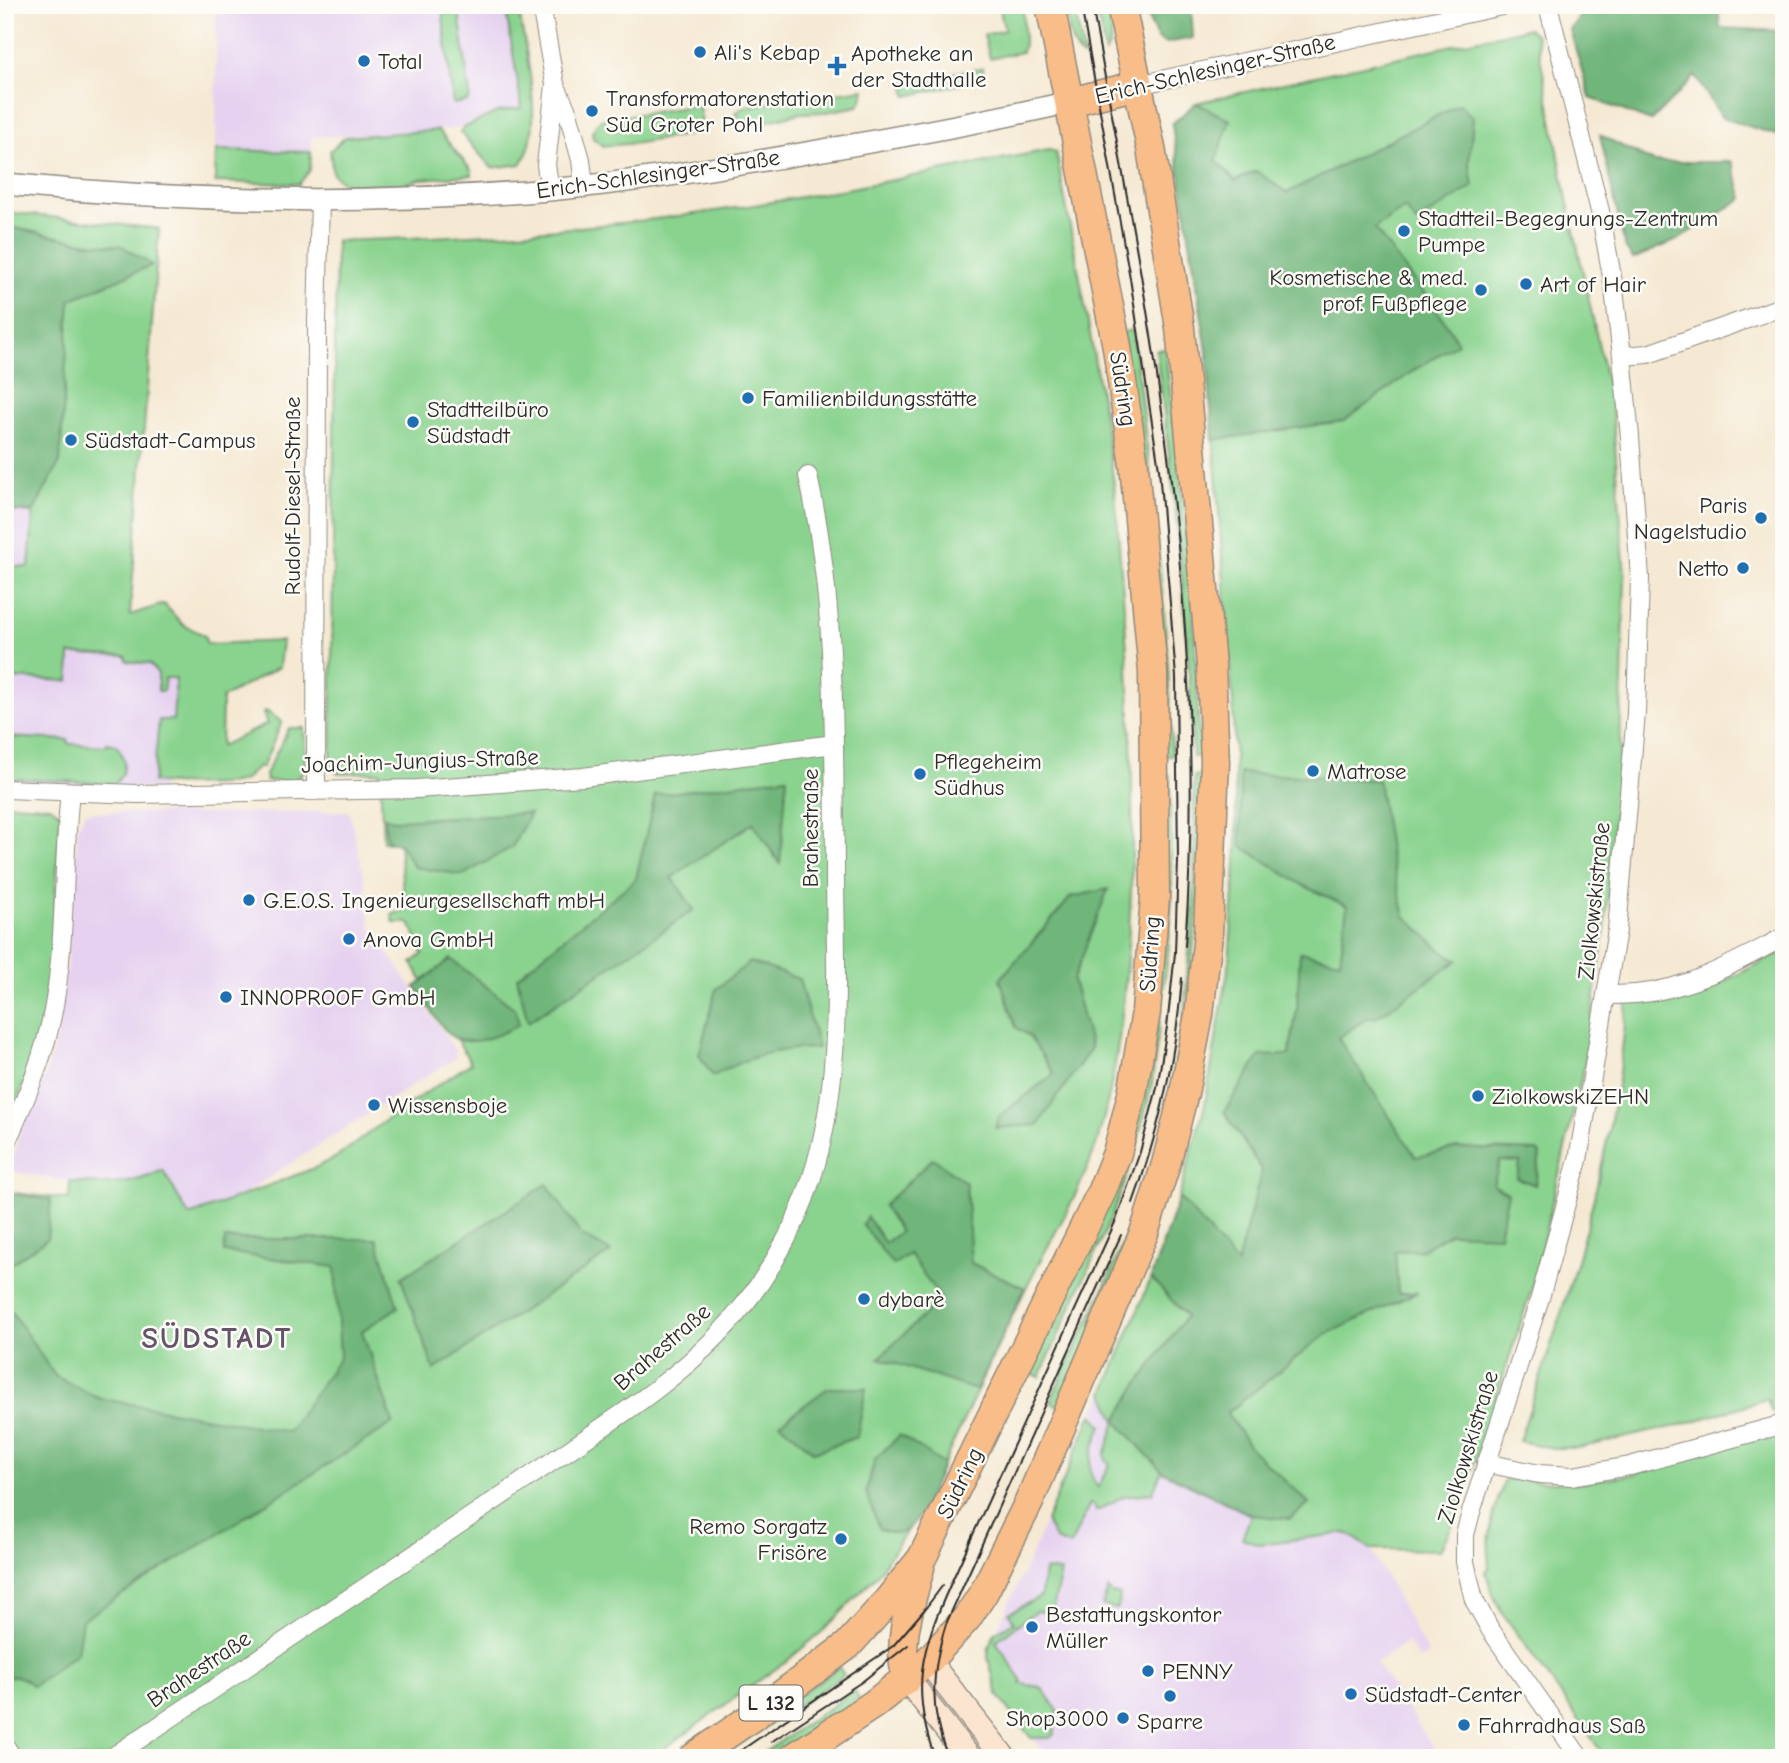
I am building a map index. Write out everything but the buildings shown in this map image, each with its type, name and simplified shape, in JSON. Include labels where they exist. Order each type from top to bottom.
[{"type":"main road","name":"Südring","points":[[693,1758],[848,1645],[922,1558],[1100,1195],[1117,1153],[1132,1094],[1146,1012],[1155,897],[1153,672],[1134,465],[1117,347],[1050,5]]},
{"type":"main road","points":[[913,1663],[967,1618],[984,1592],[1030,1502],[1144,1233],[1166,1164],[1184,1093],[1199,1015],[1208,934],[1214,775],[1211,665],[1180,328],[1151,148],[1121,5]]},
{"type":"main road","name":"Erich-Schlesinger-Straße","points":[[1070,102],[1138,85]]},
{"type":"main road","points":[[922,1558],[905,1634],[913,1663],[969,1758]]},
{"type":"main road","points":[[848,1645],[872,1642],[913,1663],[1004,1758]]},
{"type":"main road","name":"L 132","points":[[793,1758],[874,1704],[913,1663]]},
{"type":"street","points":[[541,5],[555,84],[568,113],[581,160],[584,186]]},
{"type":"street","name":"Erich-Schlesinger-Straße","points":[[1138,85],[1506,5]]},
{"type":"street","name":"Ziolkowskistraße","points":[[1548,5],[1600,211],[1613,282],[1622,356],[1640,578],[1634,739],[1619,916],[1608,995],[1578,1160],[1541,1297],[1465,1535],[1465,1562],[1474,1600],[1490,1629],[1580,1758]]},
{"type":"street","points":[[550,190],[546,165],[555,84]]},
{"type":"street","name":"Erich-Schlesinger-Straße","points":[[5,184],[83,192],[320,201],[550,190],[783,157],[1070,102]]},
{"type":"street","name":"Rudolf-Diesel-Straße","points":[[316,791],[317,332],[320,201]]},
{"type":"street","points":[[1622,356],[1648,354],[1784,306]]},
{"type":"street","name":"Brahestraße","points":[[111,1758],[671,1378],[711,1342],[756,1289],[784,1244],[805,1196],[825,1130],[835,1050],[834,744],[826,581],[808,476]]},
{"type":"street","name":"Joachim-Jungius-Straße","points":[[5,789],[137,794],[417,789],[558,779],[834,744]]},
{"type":"street","points":[[5,1146],[35,1074],[52,1016],[58,984],[70,792]]},
{"type":"street","points":[[1608,995],[1652,994],[1688,984],[1784,937]]},
{"type":"street","points":[[1486,1463],[1539,1474],[1572,1476],[1630,1466],[1784,1424]]},
{"type":"street","points":[[5,1746],[13,1758]]},
{"type":"shaded area","points":[[216,5],[505,5],[522,109],[497,112],[454,129],[312,137],[311,152],[216,150]]},
{"type":"shaded area","name":"Südstadt-Campus","points":[[5,217],[122,646],[184,672],[179,726],[165,726],[161,789],[5,783]]},
{"type":"shaded area","points":[[349,811],[363,871],[371,928],[455,1050],[455,1058],[235,1199],[188,1216],[163,1170],[142,1180],[111,1185],[70,1182],[10,1171],[20,1133],[48,1068],[58,1032],[67,963],[78,827],[86,812],[217,814]]},
{"type":"shaded area","points":[[1104,1393],[1116,1421],[1251,1515],[1295,1540],[1347,1533],[1371,1549],[1428,1654],[1419,1660],[1407,1642],[1376,1663],[1440,1757],[1048,1758],[998,1695],[988,1658],[989,1646],[1092,1414]]},
{"type":"green space","points":[[454,5],[459,12],[470,97],[468,101],[453,104],[442,7]]},
{"type":"green space","points":[[505,5],[518,5],[532,87],[532,130],[529,149],[521,164],[492,168],[460,132],[497,112],[522,108]]},
{"type":"green space","points":[[998,5],[1023,5],[1024,44],[1022,52],[990,58],[984,35],[1005,30]]},
{"type":"green space","points":[[1066,5],[1074,5],[1084,57],[1072,42]]},
{"type":"green space","points":[[1096,5],[1107,5],[1110,17],[1111,36],[1105,53]]},
{"type":"green space","points":[[1142,5],[1191,5],[1193,38],[1165,43],[1158,39]]},
{"type":"green space","points":[[1618,5],[1718,5],[1720,28],[1784,31],[1784,128],[1777,135],[1722,118],[1695,76],[1651,121],[1590,98],[1570,30],[1580,15]]},
{"type":"green space","points":[[1528,28],[1536,35],[1566,194],[1612,407],[1625,576],[1620,752],[1605,928],[1585,1063],[1533,1285],[1483,1439],[1452,1526],[1440,1550],[1371,1549],[1347,1533],[1259,1544],[1242,1538],[1251,1515],[1162,1471],[1152,1493],[1124,1496],[1097,1511],[1095,1506],[1090,1504],[1070,1546],[1055,1540],[1046,1521],[1092,1414],[1102,1425],[1090,1465],[1093,1480],[1098,1487],[1110,1464],[1105,1455],[1116,1421],[1104,1393],[1151,1278],[1179,1197],[1205,1104],[1229,964],[1237,849],[1233,703],[1207,351],[1172,124],[1196,103]]},
{"type":"green space","points":[[983,68],[984,79],[907,96],[904,81]]},
{"type":"green space","points":[[864,89],[858,106],[827,112],[800,113],[752,125],[745,124],[735,113],[747,106]]},
{"type":"green space","points":[[1196,103],[1230,120],[1216,160],[1235,181],[1256,171],[1287,193],[1460,104],[1473,118],[1469,162],[1473,186],[1416,223],[1405,208],[1375,228],[1439,313],[1458,343],[1416,369],[1344,421],[1213,440],[1207,351],[1172,124]]},
{"type":"green space","points":[[699,105],[703,132],[603,146],[593,138],[592,132],[600,120]]},
{"type":"green space","points":[[438,130],[471,170],[472,175],[420,179],[403,184],[345,185],[333,174],[330,151],[345,137]]},
{"type":"green space","points":[[1600,135],[1653,162],[1732,162],[1743,198],[1677,240],[1633,259],[1625,247]]},
{"type":"green space","points":[[216,150],[311,152],[310,170],[299,184],[215,182]]},
{"type":"green space","points":[[1049,150],[1056,152],[1100,390],[1116,507],[1127,650],[1132,770],[1131,892],[1125,987],[1112,1081],[1090,1161],[1013,1315],[925,1504],[877,1575],[824,1630],[788,1660],[651,1758],[5,1758],[5,1192],[69,1199],[70,1182],[118,1184],[151,1176],[163,1170],[189,1216],[337,1157],[394,1114],[471,1063],[412,963],[423,954],[410,923],[394,923],[392,914],[405,911],[399,844],[383,841],[380,772],[338,773],[331,766],[336,241],[500,233],[663,218],[809,196]]},
{"type":"green space","name":"Südstadt-Campus","points":[[5,212],[159,229],[130,615],[164,604],[183,625],[204,635],[207,644],[282,641],[279,667],[222,698],[221,746],[267,724],[263,713],[266,711],[282,722],[262,768],[258,766],[242,781],[225,784],[153,782],[159,720],[173,720],[176,678],[165,678],[163,691],[158,691],[158,674],[150,664],[127,661],[126,656],[70,654],[69,681],[5,678],[5,566],[29,567],[33,513],[5,511]]},
{"type":"green space","points":[[5,226],[88,243],[122,246],[152,265],[70,300],[60,462],[33,512],[5,511]]},
{"type":"green space","points":[[1132,330],[1158,543],[1172,756],[1162,756],[1123,332]]},
{"type":"green space","points":[[1165,349],[1192,586],[1200,756],[1193,757],[1180,553],[1156,350]]},
{"type":"green space","points":[[289,728],[304,728],[303,771],[294,780],[266,781],[265,775]]},
{"type":"green space","points":[[5,737],[68,740],[69,744],[116,745],[124,765],[122,775],[114,784],[5,778]]},
{"type":"green space","points":[[1240,773],[1378,780],[1390,855],[1405,916],[1443,952],[1458,960],[1377,1017],[1367,1018],[1338,1038],[1416,1157],[1457,1148],[1537,1151],[1540,1154],[1535,1185],[1517,1178],[1520,1162],[1500,1161],[1493,1185],[1508,1193],[1499,1235],[1450,1233],[1421,1250],[1395,1251],[1398,1294],[1418,1292],[1326,1334],[1227,1413],[1253,1451],[1309,1503],[1290,1519],[1251,1515],[1162,1471],[1116,1421],[1136,1387],[1186,1316],[1151,1278],[1179,1197],[1237,1264],[1262,1170],[1224,1112],[1260,1056],[1289,1055],[1297,1009],[1300,952],[1340,961],[1347,906],[1304,886],[1241,846]]},
{"type":"green space","points":[[1170,775],[1172,893],[1169,944],[1152,1083],[1135,1152],[1111,1218],[1040,1377],[1030,1373],[1120,1171],[1162,776]]},
{"type":"green space","points":[[1203,775],[1199,896],[1185,1024],[1170,1099],[1183,1021],[1194,894],[1194,776]]},
{"type":"green space","points":[[787,777],[780,864],[753,823],[672,877],[694,910],[528,1022],[517,977],[636,879],[655,795]]},
{"type":"green space","points":[[5,804],[50,806],[61,814],[48,1001],[15,1108],[5,1109]]},
{"type":"green space","points":[[530,813],[512,847],[463,875],[414,867],[400,844],[387,841],[384,817],[393,820]]},
{"type":"green space","points":[[1108,889],[1073,980],[1091,1048],[1038,1125],[995,1128],[999,1116],[1054,1074],[1029,1036],[1016,1027],[1000,979],[1071,897]]},
{"type":"green space","points":[[1784,951],[1784,1408],[1772,1412],[1767,1399],[1681,1425],[1578,1448],[1553,1448],[1519,1441],[1572,1279],[1601,1169],[1621,1057],[1627,1000],[1668,994],[1669,1002],[1701,993]]},
{"type":"green space","points":[[451,959],[515,1009],[519,1024],[483,1040],[463,1041],[447,1032],[415,987]]},
{"type":"green space","points":[[750,962],[799,979],[818,1048],[764,1055],[739,1063],[713,1076],[699,1055],[716,989]]},
{"type":"green space","points":[[933,1158],[966,1183],[971,1263],[1025,1288],[976,1390],[879,1358],[941,1299],[909,1254],[893,1265],[862,1224],[867,1217],[885,1243],[900,1232],[883,1206]]},
{"type":"green space","points":[[547,1184],[581,1235],[611,1252],[434,1370],[401,1278]]},
{"type":"green space","points":[[5,1192],[51,1200],[47,1239],[5,1268]]},
{"type":"green space","points":[[1137,1210],[1124,1253],[1061,1408],[1050,1401],[1100,1297]]},
{"type":"green space","points":[[225,1239],[377,1239],[398,1307],[362,1331],[393,1423],[82,1620],[77,1653],[33,1686],[17,1676],[5,1678],[5,1302],[55,1376],[98,1398],[288,1432],[340,1357],[335,1267],[224,1252]]},
{"type":"green space","points":[[828,1388],[866,1388],[857,1437],[814,1452],[780,1423]]},
{"type":"green space","points":[[1784,1432],[1784,1758],[1606,1758],[1501,1611],[1491,1591],[1486,1571],[1489,1568],[1490,1534],[1505,1479],[1574,1483],[1631,1475],[1719,1447]]},
{"type":"green space","points":[[900,1435],[943,1464],[920,1514],[907,1530],[897,1533],[879,1529],[866,1491],[875,1459]]},
{"type":"green space","points":[[1044,1570],[1061,1572],[1052,1613],[1036,1611],[996,1641],[1022,1681],[1021,1684],[1041,1687],[1058,1711],[1054,1734],[1050,1738],[1031,1738],[998,1695],[988,1658],[989,1646],[995,1633],[1014,1622],[1009,1613],[1041,1596]]},
{"type":"green space","points":[[1108,1589],[1111,1594],[1120,1595],[1117,1609],[1102,1606]]},
{"type":"green space","points":[[839,1667],[844,1675],[719,1758],[709,1758]]},
{"type":"green space","points":[[854,1691],[859,1698],[769,1758],[756,1758]]},
{"type":"tram line","points":[[935,1758],[922,1710],[922,1668],[926,1648],[951,1583],[1116,1220],[1140,1152],[1157,1088],[1175,953],[1178,860],[1176,677],[1159,469],[1130,278],[1081,5]]},
{"type":"tram line","points":[[1092,5],[1145,299],[1177,533],[1188,671],[1190,740],[1191,809],[1185,946]]},
{"type":"tram line","points":[[1133,1203],[1165,1092],[1176,1035],[1182,978]]},
{"type":"tram line","points":[[948,1758],[938,1723],[934,1691],[937,1658],[946,1624],[1121,1235]]},
{"type":"tram line","points":[[730,1758],[893,1646],[943,1585]]},
{"type":"tram line","points":[[771,1742],[863,1681],[908,1645]]},
{"type":"place","name":"Ali's Kebap","points":[[700,52]]},
{"type":"place","name":"Total","points":[[364,61]]},
{"type":"place","name":"Apotheke an der Stadthalle","points":[[837,66]]},
{"type":"place","name":"Transformatorenstation Süd Groter Pohl","points":[[592,111]]},
{"type":"place","name":"Stadtteil-Begegnungs-Zentrum Pumpe","points":[[1404,231]]},
{"type":"place","name":"Art of Hair","points":[[1526,284]]},
{"type":"place","name":"Kosmetische & med. prof. Fußpflege","points":[[1481,290]]},
{"type":"place","name":"Familienbildungsstätte","points":[[748,398]]},
{"type":"place","name":"Stadtteilbüro Südstadt","points":[[413,422]]},
{"type":"place","name":"Südstadt-Campus","points":[[71,440]]},
{"type":"place","name":"Paris Nagelstudio","points":[[1761,518]]},
{"type":"place","name":"Netto","points":[[1743,568]]},
{"type":"place","name":"Matrose","points":[[1313,771]]},
{"type":"place","name":"Pflegeheim Südhus","points":[[920,774]]},
{"type":"place","name":"G.E.O.S. Ingenieurgesellschaft mbH","points":[[249,900]]},
{"type":"place","name":"Anova GmbH","points":[[349,939]]},
{"type":"place","name":"INNOPROOF GmbH","points":[[226,997]]},
{"type":"place","name":"ZiolkowskiZEHN","points":[[1478,1096]]},
{"type":"place","name":"Wissensboje","points":[[374,1105]]},
{"type":"place","name":"dybarè","points":[[864,1299]]},
{"type":"place","name":"Remo Sorgatz Frisöre","points":[[841,1539]]},
{"type":"place","name":"Bestattungskontor Müller","points":[[1032,1627]]},
{"type":"place","name":"PENNY","points":[[1148,1671]]},
{"type":"place","name":"Südstadt-Center","points":[[1351,1694]]},
{"type":"place","name":"Sparre","points":[[1170,1696]]},
{"type":"place","name":"Shop3000","points":[[1123,1718]]},
{"type":"place","name":"Fahrradhaus Saß","points":[[1464,1725]]},
{"type":"district","name":"SÜDSTADT","points":[[217,1338]]}]
